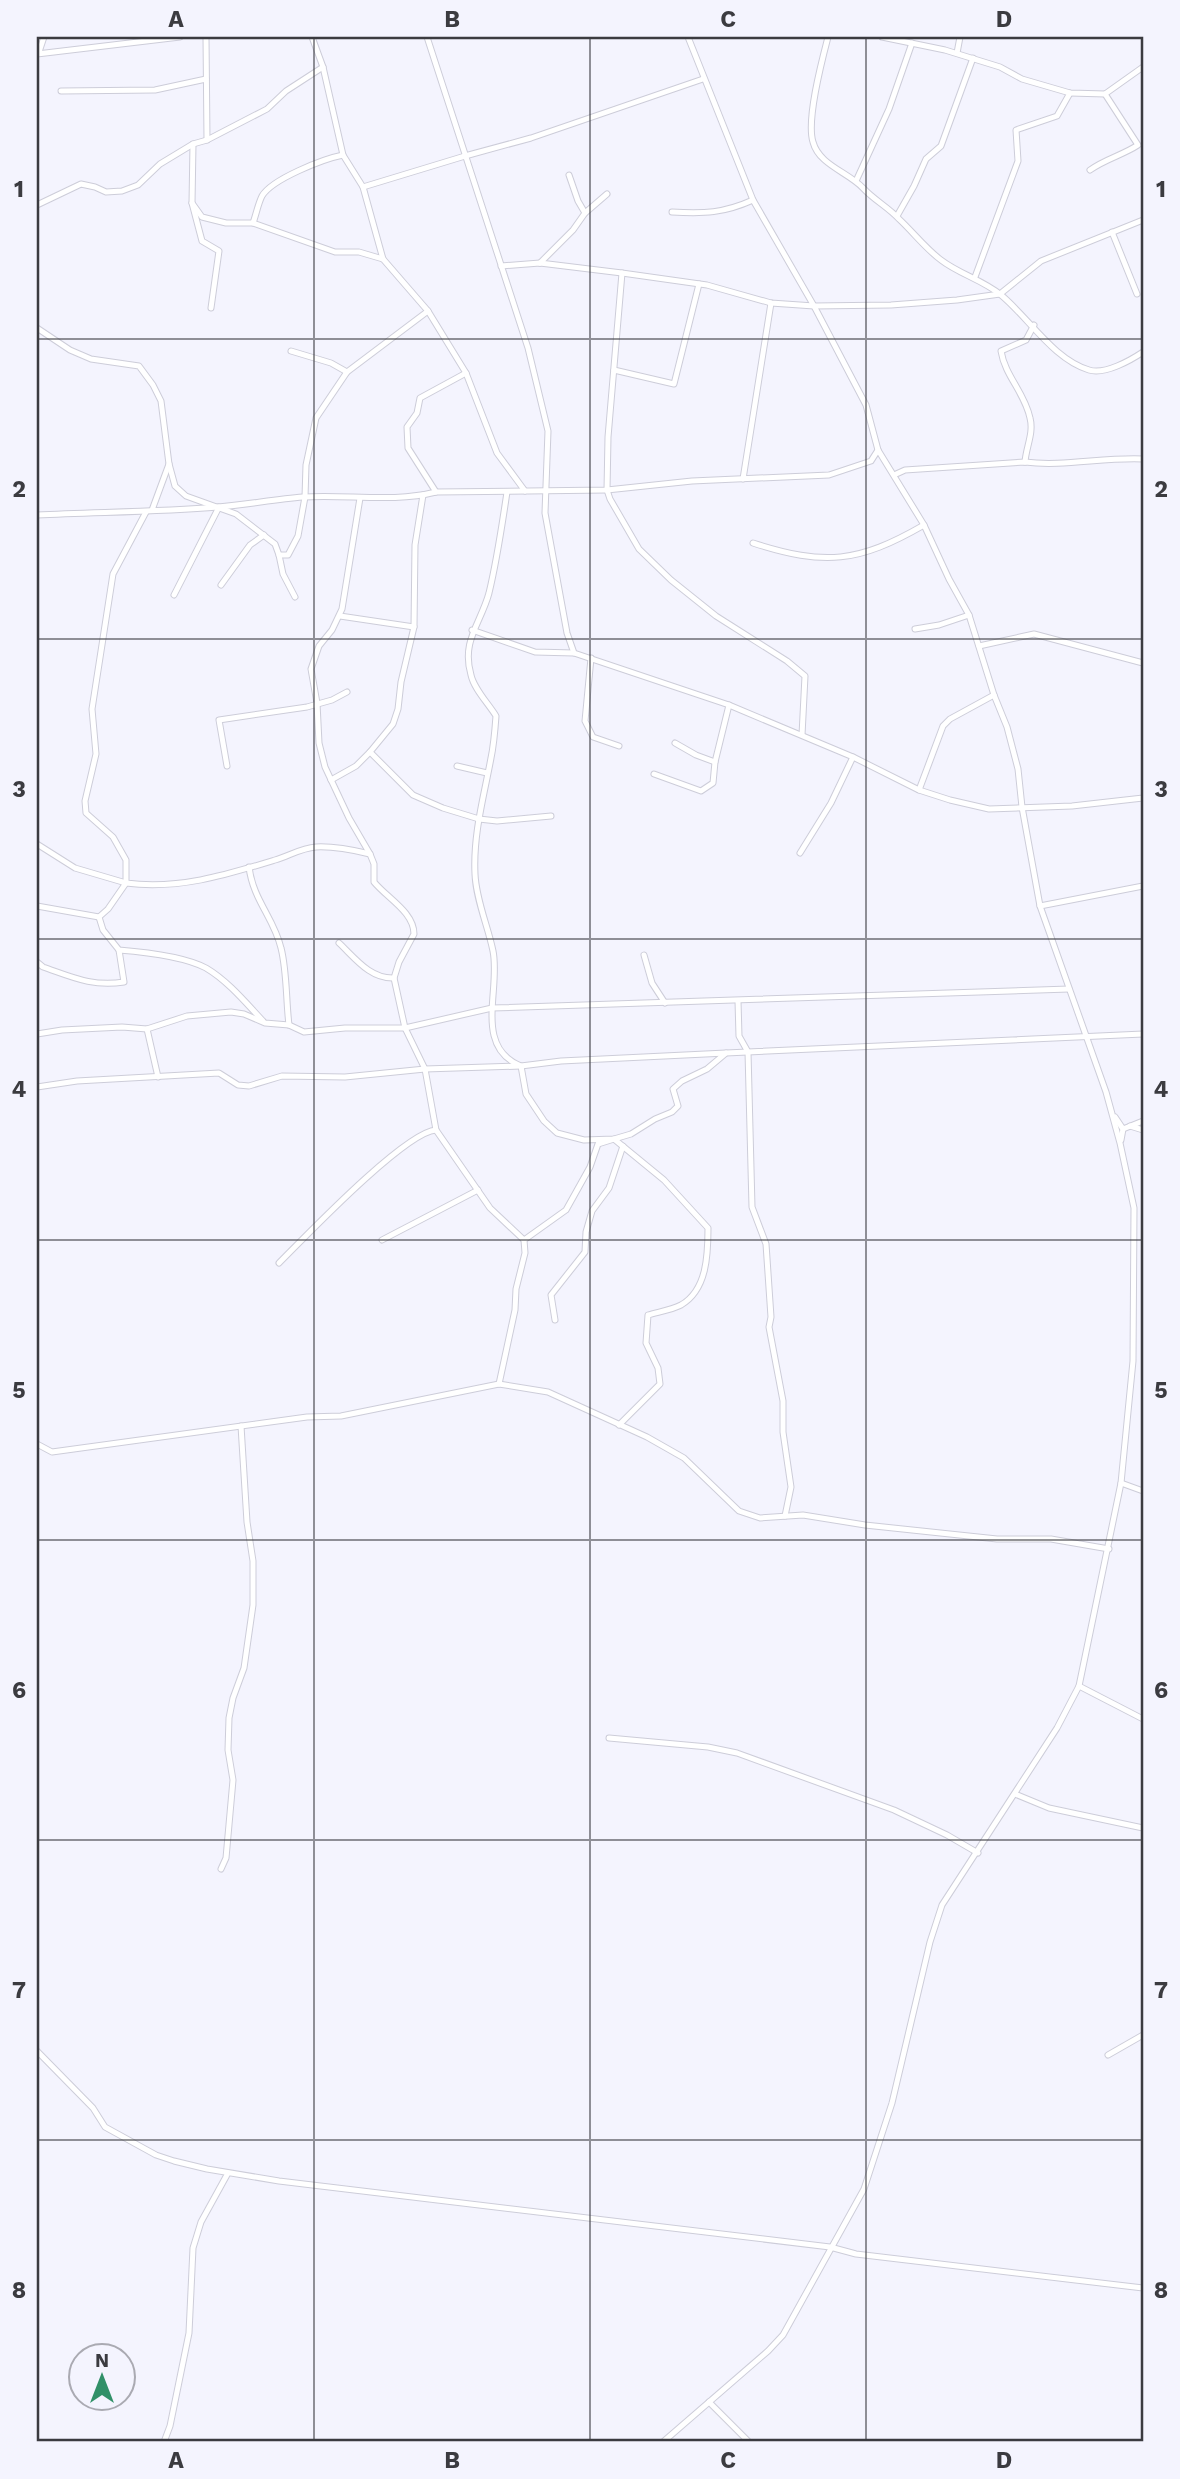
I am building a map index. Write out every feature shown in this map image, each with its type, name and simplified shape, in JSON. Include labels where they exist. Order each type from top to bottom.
[{"type":"street","points":[[44,37],[38,53],[180,37]]},
{"type":"street","points":[[104,45],[108,37]]},
{"type":"street","points":[[206,37],[207,140]]},
{"type":"street","points":[[312,37],[323,67],[342,155],[363,187],[383,259],[428,311],[466,373],[497,453],[525,491]]},
{"type":"street","points":[[427,37],[528,348],[548,431],[545,513],[573,653]]},
{"type":"street","points":[[663,2442],[783,2335],[864,2189],[892,2103],[930,1942],[943,1905],[1058,1728],[1079,1686],[1121,1483],[1133,1361],[1134,1312],[1134,1208],[1120,1143],[1087,1037],[1040,906],[1018,769],[1007,727],[969,615],[948,579],[924,526],[878,450],[866,405],[814,306],[753,200],[688,37]]},
{"type":"street","points":[[828,37],[816,97],[813,142],[820,155],[897,216],[941,260],[975,277],[1000,294],[1034,325],[1040,336],[1056,350],[1091,371],[1106,369],[1133,359],[1143,352]]},
{"type":"street","points":[[882,37],[957,53],[1000,67],[1023,79],[1070,93],[1105,94],[1143,67]]},
{"type":"street","points":[[957,53],[960,37]]},
{"type":"street","points":[[856,181],[889,109],[912,43]]},
{"type":"street","points":[[897,216],[926,159],[941,146],[973,58]]},
{"type":"street","points":[[37,205],[81,184],[106,192],[122,191],[138,185],[160,163],[267,109],[286,91],[323,67]]},
{"type":"street","points":[[61,91],[155,90],[206,79]]},
{"type":"street","points":[[363,187],[531,138],[704,79]]},
{"type":"street","points":[[975,277],[1018,161],[1016,130],[1056,116],[1070,93]]},
{"type":"street","points":[[1090,170],[1102,161],[1124,154],[1138,145],[1105,94]]},
{"type":"street","points":[[193,144],[192,203],[202,240],[219,251],[211,308]]},
{"type":"street","points":[[253,223],[263,195],[272,187],[303,169],[342,155]]},
{"type":"street","points":[[569,175],[585,213]]},
{"type":"street","points":[[540,263],[573,230],[585,213],[607,194]]},
{"type":"street","points":[[672,212],[702,214],[731,209],[753,200]]},
{"type":"street","points":[[192,203],[202,216],[226,223],[253,223],[335,252],[359,252],[383,259]]},
{"type":"street","points":[[501,266],[540,263],[622,273],[699,284],[771,303],[814,306],[891,305],[1000,294],[1041,261],[1143,220]]},
{"type":"street","points":[[1112,232],[1137,294]]},
{"type":"street","points":[[622,273],[608,437],[607,490],[610,499],[639,549],[671,580],[716,616],[787,661],[805,676],[802,735]]},
{"type":"street","points":[[614,370],[674,384],[699,284]]},
{"type":"street","points":[[743,479],[771,303]]},
{"type":"street","points":[[279,555],[288,555],[298,536],[305,497],[306,465],[316,418],[347,372],[428,311]]},
{"type":"street","points":[[1025,462],[1031,434],[1030,418],[1018,387],[1007,372],[1001,351],[1026,340],[1034,325]]},
{"type":"street","points":[[37,328],[63,346],[91,359],[139,366],[161,401],[174,486],[186,496],[236,514],[275,544],[283,574],[296,597]]},
{"type":"street","points":[[290,351],[331,363],[347,372]]},
{"type":"street","points":[[436,492],[408,448],[408,427],[417,413],[420,398],[466,373]]},
{"type":"street","points":[[37,515],[219,507],[305,497],[360,498],[436,492],[607,490],[692,481],[828,475],[871,461],[878,450]]},
{"type":"street","points":[[894,475],[905,470],[1025,462],[1039,464],[1114,457],[1143,458]]},
{"type":"street","points":[[99,917],[126,883],[125,860],[113,837],[86,813],[85,800],[96,754],[92,709],[113,574],[149,511],[169,464]]},
{"type":"street","points":[[507,492],[490,589],[472,630],[468,650],[471,676],[496,716],[479,819],[475,877],[493,951],[492,1031],[497,1045],[512,1063],[521,1066]]},
{"type":"street","points":[[331,780],[356,766],[393,724],[414,627],[415,545],[423,495]]},
{"type":"street","points":[[360,498],[340,616],[318,646],[311,669],[317,703],[318,743],[331,780],[356,832],[370,854],[374,864],[374,882],[405,912],[415,929],[413,940],[399,962],[394,978],[405,1028],[425,1069],[436,1130],[490,1208],[524,1240],[525,1253],[499,1384]]},
{"type":"street","points":[[174,594],[219,507]]},
{"type":"street","points":[[752,543],[780,552],[832,558],[861,555],[890,545],[924,526]]},
{"type":"street","points":[[221,585],[250,545],[264,535]]},
{"type":"street","points":[[915,629],[939,625],[969,615]]},
{"type":"street","points":[[340,616],[414,627]]},
{"type":"street","points":[[472,630],[535,652],[573,653],[729,705],[853,757],[919,790],[974,806],[1072,806],[1143,798]]},
{"type":"street","points":[[979,646],[1034,634],[1143,663]]},
{"type":"street","points":[[591,659],[584,721],[593,737],[619,746]]},
{"type":"street","points":[[227,766],[219,720],[332,700],[347,692]]},
{"type":"street","points":[[919,790],[943,726],[950,719],[994,695]]},
{"type":"street","points":[[654,774],[701,791],[713,783],[715,762],[729,705]]},
{"type":"street","points":[[675,743],[715,762]]},
{"type":"street","points":[[370,752],[413,795],[443,808],[479,819],[517,821],[551,816]]},
{"type":"street","points":[[800,853],[831,803],[853,757]]},
{"type":"street","points":[[457,766],[487,773]]},
{"type":"street","points":[[37,844],[75,868],[141,886],[184,884],[319,846],[370,854]]},
{"type":"street","points":[[249,867],[255,895],[271,923],[281,949],[289,1025]]},
{"type":"street","points":[[1040,906],[1143,886]]},
{"type":"street","points":[[37,906],[99,917]]},
{"type":"street","points":[[37,962],[43,967],[92,984],[124,982],[119,950],[103,930],[99,917]]},
{"type":"street","points":[[339,943],[370,972],[384,978],[394,978]]},
{"type":"street","points":[[119,950],[194,963],[208,969],[265,1023]]},
{"type":"street","points":[[644,955],[652,983],[665,1003]]},
{"type":"street","points":[[37,1034],[62,1030],[147,1029],[187,1016],[231,1012],[265,1023],[289,1025],[304,1032],[345,1028],[405,1028],[492,1008],[1069,989]]},
{"type":"street","points":[[738,1001],[738,1036],[748,1052],[752,1207],[766,1244],[771,1317],[769,1327],[783,1401],[783,1432],[791,1487],[785,1516]]},
{"type":"street","points":[[147,1029],[158,1077]]},
{"type":"street","points":[[37,1087],[77,1081],[219,1073],[237,1085],[249,1086],[282,1076],[345,1077],[425,1069],[521,1066],[572,1061],[1143,1034]]},
{"type":"street","points":[[524,1240],[566,1210],[590,1167],[598,1144],[631,1134],[672,1112],[678,1106],[673,1089],[682,1081],[707,1069],[726,1053]]},
{"type":"street","points":[[521,1066],[526,1094],[544,1121],[557,1133],[584,1140],[614,1139],[664,1180],[708,1228],[708,1249],[697,1291],[681,1304],[648,1315],[646,1343],[657,1368],[660,1384],[619,1425]]},
{"type":"street","points":[[1112,1113],[1123,1129],[1120,1143]]},
{"type":"street","points":[[1123,1129],[1143,1121]]},
{"type":"street","points":[[1130,1126],[1143,1130]]},
{"type":"street","points":[[279,1263],[397,1152],[416,1137],[436,1130]]},
{"type":"street","points":[[555,1320],[551,1295],[585,1252],[586,1232],[592,1211],[609,1188],[623,1146]]},
{"type":"street","points":[[382,1240],[478,1191]]},
{"type":"street","points":[[1134,1208],[1143,1208]]},
{"type":"street","points":[[1134,1312],[1143,1315]]},
{"type":"street","points":[[37,1444],[52,1452],[307,1417],[341,1416],[499,1384],[548,1392],[647,1437],[684,1458],[739,1511],[760,1518],[803,1515],[864,1525],[997,1539],[1051,1539],[1109,1549]]},
{"type":"street","points":[[221,1869],[226,1858],[233,1780],[228,1750],[229,1718],[244,1668],[253,1605],[253,1561],[247,1522],[241,1426]]},
{"type":"street","points":[[1121,1483],[1143,1491]]},
{"type":"street","points":[[1079,1686],[1143,1720]]},
{"type":"street","points":[[609,1738],[708,1747],[737,1753],[894,1810],[978,1853]]},
{"type":"street","points":[[1015,1794],[1049,1808],[1143,1828]]},
{"type":"street","points":[[1108,2055],[1143,2035]]},
{"type":"street","points":[[37,2051],[93,2108],[105,2127],[115,2135],[156,2155],[228,2173],[1143,2288]]},
{"type":"street","points":[[164,2442],[170,2426],[189,2333],[193,2248],[201,2222],[228,2173]]},
{"type":"street","points":[[709,2402],[749,2442]]}]
